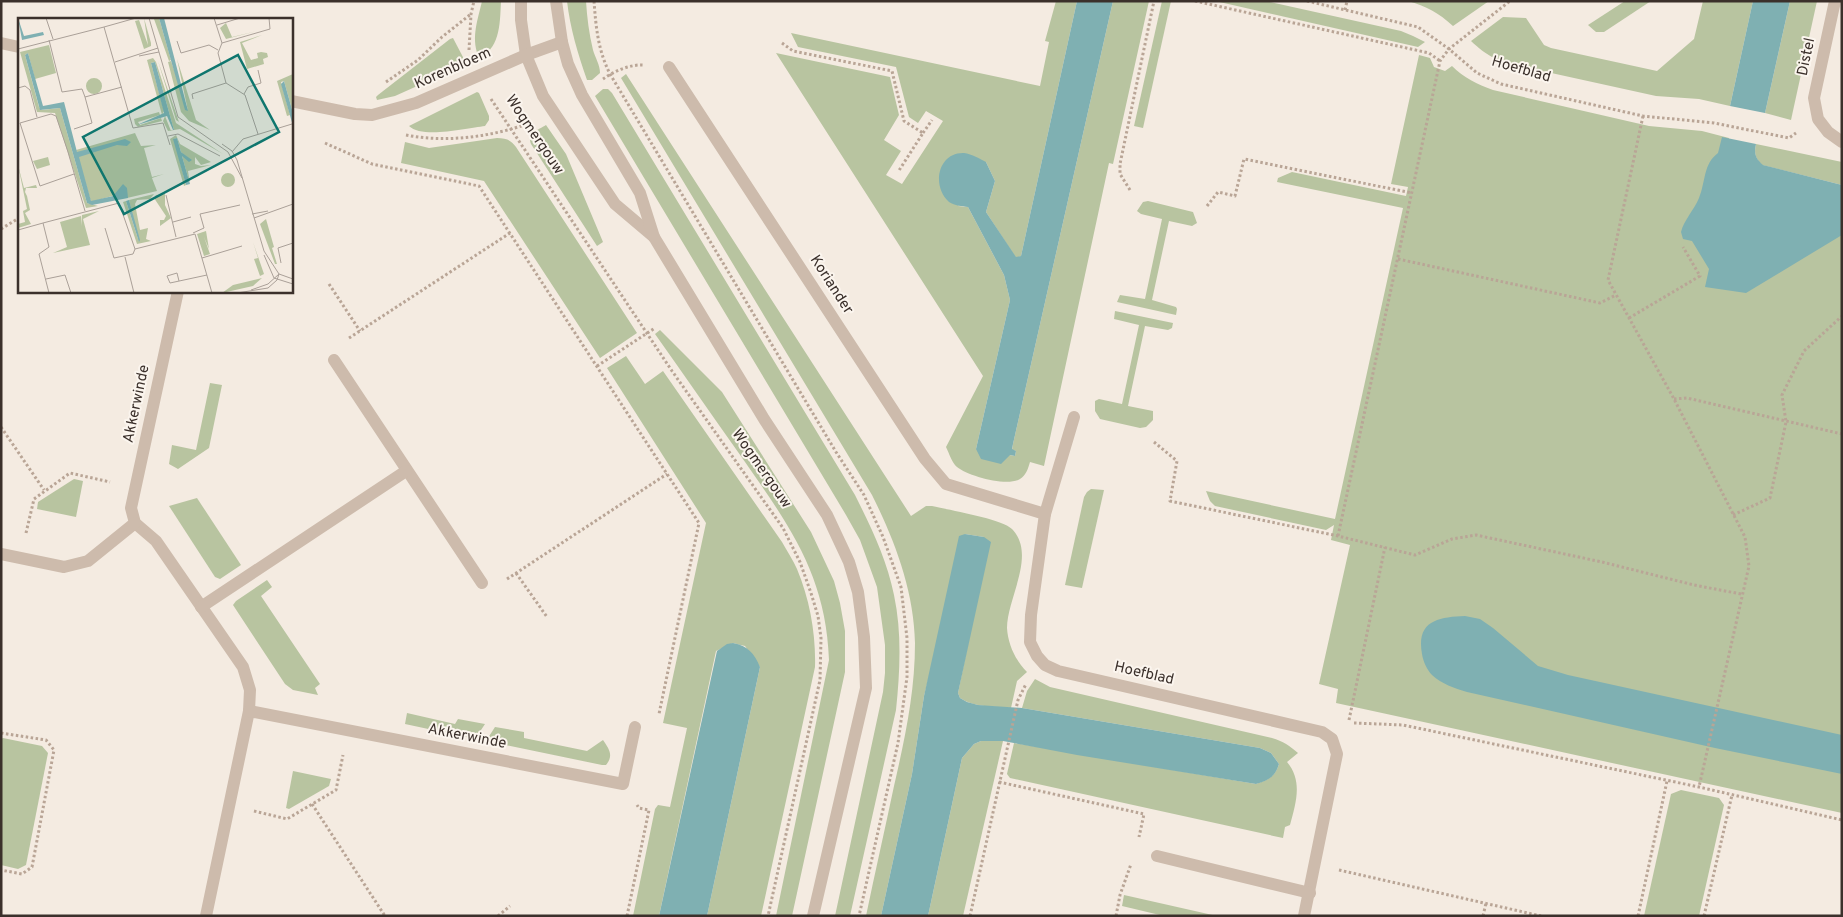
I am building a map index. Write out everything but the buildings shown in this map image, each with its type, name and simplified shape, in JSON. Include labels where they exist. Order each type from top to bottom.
[{"type":"street","name":"Wogmergouw","points":[[521,1],[521,20],[526,55],[543,96],[615,204],[654,237]]},
{"type":"street","name":"Wogmergouw","points":[[556,1],[562,42],[568,64],[582,95],[640,194],[654,237],[764,419],[827,515],[849,562],[858,592],[864,637],[866,688],[813,916]]},
{"type":"street","name":"Distel","points":[[1835,1],[1814,98],[1818,119],[1828,132],[1842,142]]},
{"type":"street","name":"Korenbloem","points":[[292,101],[356,114],[372,115],[416,103],[526,55],[562,42]]},
{"type":"street","points":[[1,44],[18,47]]},
{"type":"street","name":"Koriander","points":[[670,67],[925,459],[946,484],[1045,514]]},
{"type":"street","name":"Akkerwinde","points":[[135,523],[131,508],[178,292]]},
{"type":"street","points":[[334,360],[482,583]]},
{"type":"street","name":"Hoefblad","points":[[1074,417],[1045,514],[1031,616],[1030,642],[1036,656],[1045,664],[1058,671],[1322,732],[1332,739],[1336,754],[1316,865],[1304,916]]},
{"type":"street","points":[[201,607],[406,471]]},
{"type":"street","points":[[1,554],[64,567],[88,561],[135,523],[156,541],[243,667],[250,690],[249,711],[206,916]]},
{"type":"street","name":"Akkerwinde","points":[[249,711],[623,784]]},
{"type":"street","points":[[623,784],[635,727]]},
{"type":"street","points":[[1157,856],[1310,893]]},
{"type":"path","points":[[468,48],[474,1]]},
{"type":"path","points":[[1130,190],[1120,174],[1120,164],[1154,1]]},
{"type":"path","points":[[1195,1],[1429,53],[1440,61]]},
{"type":"path","name":"Hoefblad","points":[[1306,1],[1418,27],[1449,49],[1477,73],[1501,84],[1642,116],[1714,123],[1777,136]]},
{"type":"path","points":[[1346,10],[1348,1]]},
{"type":"path","points":[[1338,536],[1440,61],[1449,49],[1510,1]]},
{"type":"path","name":"Korenbloem","points":[[356,114],[360,100],[418,60],[442,36],[471,14]]},
{"type":"path","points":[[782,43],[793,51],[892,71],[904,121],[924,132]]},
{"type":"path","points":[[610,74],[637,65],[670,67]]},
{"type":"path","name":"Wogmergouw","points":[[489,98],[512,129],[647,334],[783,528],[800,562],[818,616],[822,638],[820,680],[768,916]]},
{"type":"path","points":[[1642,116],[1608,280],[1674,399],[1745,537],[1749,566],[1741,594],[1699,787]]},
{"type":"path","points":[[898,172],[932,120]]},
{"type":"path","points":[[402,134],[426,138],[464,138],[512,129]]},
{"type":"path","points":[[325,143],[372,164],[479,186],[700,523],[659,714],[635,727]]},
{"type":"path","points":[[1207,206],[1218,192],[1235,196],[1244,159],[1412,193]]},
{"type":"path","points":[[1,229],[18,219]]},
{"type":"path","points":[[334,360],[328,352],[510,233]]},
{"type":"path","points":[[1629,318],[1700,276],[1682,247]]},
{"type":"path","points":[[1398,260],[1600,303],[1616,295]]},
{"type":"path","points":[[328,284],[360,331]]},
{"type":"path","points":[[1733,515],[1770,498],[1786,422],[1782,394],[1804,351],[1842,316]]},
{"type":"path","points":[[597,366],[655,328]]},
{"type":"path","points":[[1674,399],[1686,398],[1842,434]]},
{"type":"path","points":[[1,426],[44,490]]},
{"type":"path","points":[[1154,442],[1178,461],[1170,501],[1338,536],[1415,555],[1452,540],[1476,535],[1741,594]]},
{"type":"path","points":[[21,558],[34,499],[70,473],[135,487]]},
{"type":"path","points":[[482,583],[487,592],[667,474]]},
{"type":"path","points":[[1385,547],[1348,723],[1403,725],[1667,780],[1842,820]]},
{"type":"path","points":[[516,572],[547,617]]},
{"type":"path","points":[[970,916],[1018,700]]},
{"type":"path","points":[[229,806],[287,819],[336,790],[348,730]]},
{"type":"path","points":[[1,732],[46,740],[54,750],[32,867],[22,874],[1,870]]},
{"type":"path","points":[[1638,916],[1667,780]]},
{"type":"path","points":[[999,782],[1144,814],[1136,852],[1120,895],[1116,916]]},
{"type":"path","points":[[623,784],[639,808],[649,810],[627,916]]},
{"type":"path","points":[[1704,916],[1732,795]]},
{"type":"path","points":[[312,804],[385,916]]},
{"type":"path","points":[[1136,852],[1157,856]]},
{"type":"path","points":[[1316,865],[1541,916]]},
{"type":"path","points":[[1484,916],[1486,904]]},
{"type":"path","points":[[498,916],[510,906]]},
{"type":"green space","points":[[482,1],[501,1],[500,24],[496,40],[488,52],[481,56],[478,55],[476,48],[475,35]]},
{"type":"green space","points":[[567,1],[586,1],[590,38],[600,70],[600,73],[592,80],[587,80],[580,60],[572,31]]},
{"type":"green space","points":[[1056,1],[1077,1],[1021,256],[1016,258],[986,212],[995,181],[986,162],[958,206],[968,207],[1004,275],[1010,300],[976,449],[1015,456],[1016,451],[1012,450],[1013,444],[1113,1],[1149,1],[1113,164],[1109,163],[1044,466],[1030,462],[1024,476],[1020,479],[1006,482],[997,481],[978,477],[957,467],[946,447],[983,376],[776,53],[890,77],[899,115],[884,140],[901,151],[886,175],[902,184],[943,121],[926,111],[918,123],[909,117],[896,67],[798,47],[791,33],[1040,86],[1049,42],[1045,41]]},
{"type":"green space","points":[[1162,1],[1171,1],[1143,128],[1134,126]]},
{"type":"green space","points":[[1215,1],[1265,1],[1401,31],[1425,42],[1418,47]]},
{"type":"green space","points":[[1408,1],[1489,1],[1453,26],[1432,10]]},
{"type":"green space","points":[[1625,1],[1651,1],[1604,32],[1596,32],[1588,25]]},
{"type":"green space","points":[[1703,1],[1753,1],[1730,106],[1699,99],[1656,96],[1515,65],[1491,56],[1471,41],[1503,17],[1526,18],[1544,45],[1551,48],[1657,71],[1694,39]]},
{"type":"green space","points":[[1790,1],[1817,1],[1791,120],[1765,113]]},
{"type":"green space","points":[[453,38],[465,61],[464,65],[395,96],[377,100],[376,97],[378,95]]},
{"type":"green space","points":[[1419,55],[1430,58],[1434,67],[1445,71],[1452,66],[1471,80],[1493,90],[1649,126],[1702,131],[1729,138],[1715,200],[1842,226],[1842,813],[1336,703],[1338,689],[1319,684],[1350,545],[1331,540],[1334,525],[1326,530],[1215,506],[1210,501],[1206,491],[1335,519],[1403,208],[1277,182],[1278,178],[1292,172],[1406,196],[1408,187],[1391,184]]},
{"type":"green space","points":[[626,74],[911,516],[926,506],[962,512],[1006,525],[1012,529],[1019,539],[1022,551],[1021,564],[1008,616],[1007,628],[1013,652],[1027,672],[1017,681],[1011,708],[972,704],[960,698],[958,693],[970,634],[984,537],[965,534],[924,696],[912,774],[881,916],[866,916],[905,733],[915,661],[914,624],[902,567],[872,495],[621,78]]},
{"type":"green space","points":[[603,89],[608,89],[612,93],[855,495],[873,531],[891,582],[897,609],[899,638],[896,710],[850,916],[835,916],[883,692],[885,673],[885,645],[877,587],[860,540],[846,515],[595,96]]},
{"type":"green space","points":[[477,92],[489,116],[485,126],[424,132],[409,126]]},
{"type":"green space","points":[[546,125],[566,154],[603,242],[597,246],[531,144],[532,134]]},
{"type":"green space","points":[[497,138],[508,140],[516,147],[637,333],[600,358],[484,181],[401,163],[405,142],[429,148]]},
{"type":"green space","points":[[1756,144],[1842,162],[1842,185],[1762,165],[1756,155]]},
{"type":"green space","points":[[1148,201],[1193,212],[1197,223],[1192,226],[1169,221],[1152,300],[1176,307],[1176,315],[1117,302],[1120,295],[1145,299],[1162,219],[1141,214],[1137,211],[1143,202]]},
{"type":"green space","points":[[1115,311],[1173,323],[1172,328],[1168,330],[1145,326],[1128,406],[1153,411],[1153,420],[1146,427],[1140,428],[1100,419],[1095,411],[1095,401],[1099,399],[1122,404],[1139,325],[1114,319]]},
{"type":"green space","points":[[660,330],[722,392],[811,532],[834,581],[840,603],[845,631],[845,672],[792,916],[776,916],[829,660],[826,629],[820,600],[812,574],[787,525],[756,477],[655,334]]},
{"type":"green space","points":[[626,356],[645,384],[663,371],[782,542],[797,569],[809,605],[813,630],[815,667],[761,916],[707,916],[760,667],[745,646],[733,643],[716,651],[659,916],[633,916],[655,809],[658,805],[670,807],[687,728],[663,723],[706,523],[607,368]]},
{"type":"green space","points":[[210,383],[222,385],[209,448],[178,469],[169,464],[172,445],[196,450]]},
{"type":"green space","points":[[74,479],[83,481],[76,517],[37,509],[38,502]]},
{"type":"green space","points":[[1091,489],[1104,490],[1082,588],[1065,585],[1084,497]]},
{"type":"green space","points":[[197,498],[241,565],[220,579],[215,577],[169,506]]},
{"type":"green space","points":[[267,580],[272,587],[261,596],[320,684],[315,688],[318,695],[293,690],[285,684],[233,605]]},
{"type":"green space","points":[[1035,679],[1050,687],[1272,738],[1286,744],[1298,753],[1287,762],[1295,777],[1297,792],[1290,825],[1285,827],[1283,838],[1010,778],[1007,774],[1014,743],[1256,784],[1270,777],[1279,764],[1271,753],[1260,748],[1022,708],[1027,691]]},
{"type":"green space","points":[[407,713],[455,724],[458,719],[485,724],[475,739],[405,724]]},
{"type":"green space","points":[[495,727],[524,732],[524,738],[587,751],[603,740],[609,749],[610,758],[606,765],[602,765],[486,741]]},
{"type":"green space","points":[[1,739],[42,746],[48,753],[26,865],[18,869],[1,865]]},
{"type":"green space","points":[[981,741],[1003,741],[963,916],[928,916],[962,758],[974,744]]},
{"type":"green space","points":[[293,771],[331,779],[329,786],[289,809],[286,808]]},
{"type":"green space","points":[[1681,790],[1719,798],[1724,805],[1699,916],[1644,916],[1671,794]]},
{"type":"green space","points":[[1124,895],[1217,916],[1164,916],[1122,906]]},
{"type":"water","points":[[1077,1],[1113,1],[1013,444],[1012,449],[1016,451],[1015,456],[1010,455],[1001,464],[981,459],[976,449],[1010,300],[1004,275],[968,207],[951,203],[943,195],[939,179],[940,171],[948,158],[955,154],[964,153],[986,162],[995,181],[986,212],[1016,257],[1021,256]]},
{"type":"water","points":[[1753,1],[1790,1],[1765,113],[1730,106]]},
{"type":"water","points":[[1722,137],[1756,144],[1756,155],[1763,165],[1842,185],[1842,235],[1746,293],[1705,287],[1709,269],[1692,241],[1683,239],[1681,232],[1684,223],[1699,198],[1707,168],[1713,157],[1718,153]]},
{"type":"water","points":[[965,534],[984,537],[991,542],[958,693],[960,698],[978,705],[1022,708],[1260,748],[1271,753],[1279,764],[1273,775],[1256,784],[1003,741],[981,741],[974,744],[962,758],[928,916],[881,916],[912,774],[924,696],[959,536]]},
{"type":"water","points":[[1465,616],[1480,619],[1538,666],[1568,675],[1842,735],[1842,774],[1715,748],[1467,692],[1448,685],[1428,671],[1422,654],[1422,634],[1431,623],[1438,620]]},
{"type":"water","points":[[733,643],[743,646],[750,651],[760,667],[707,916],[659,916],[717,651],[727,644]]}]
